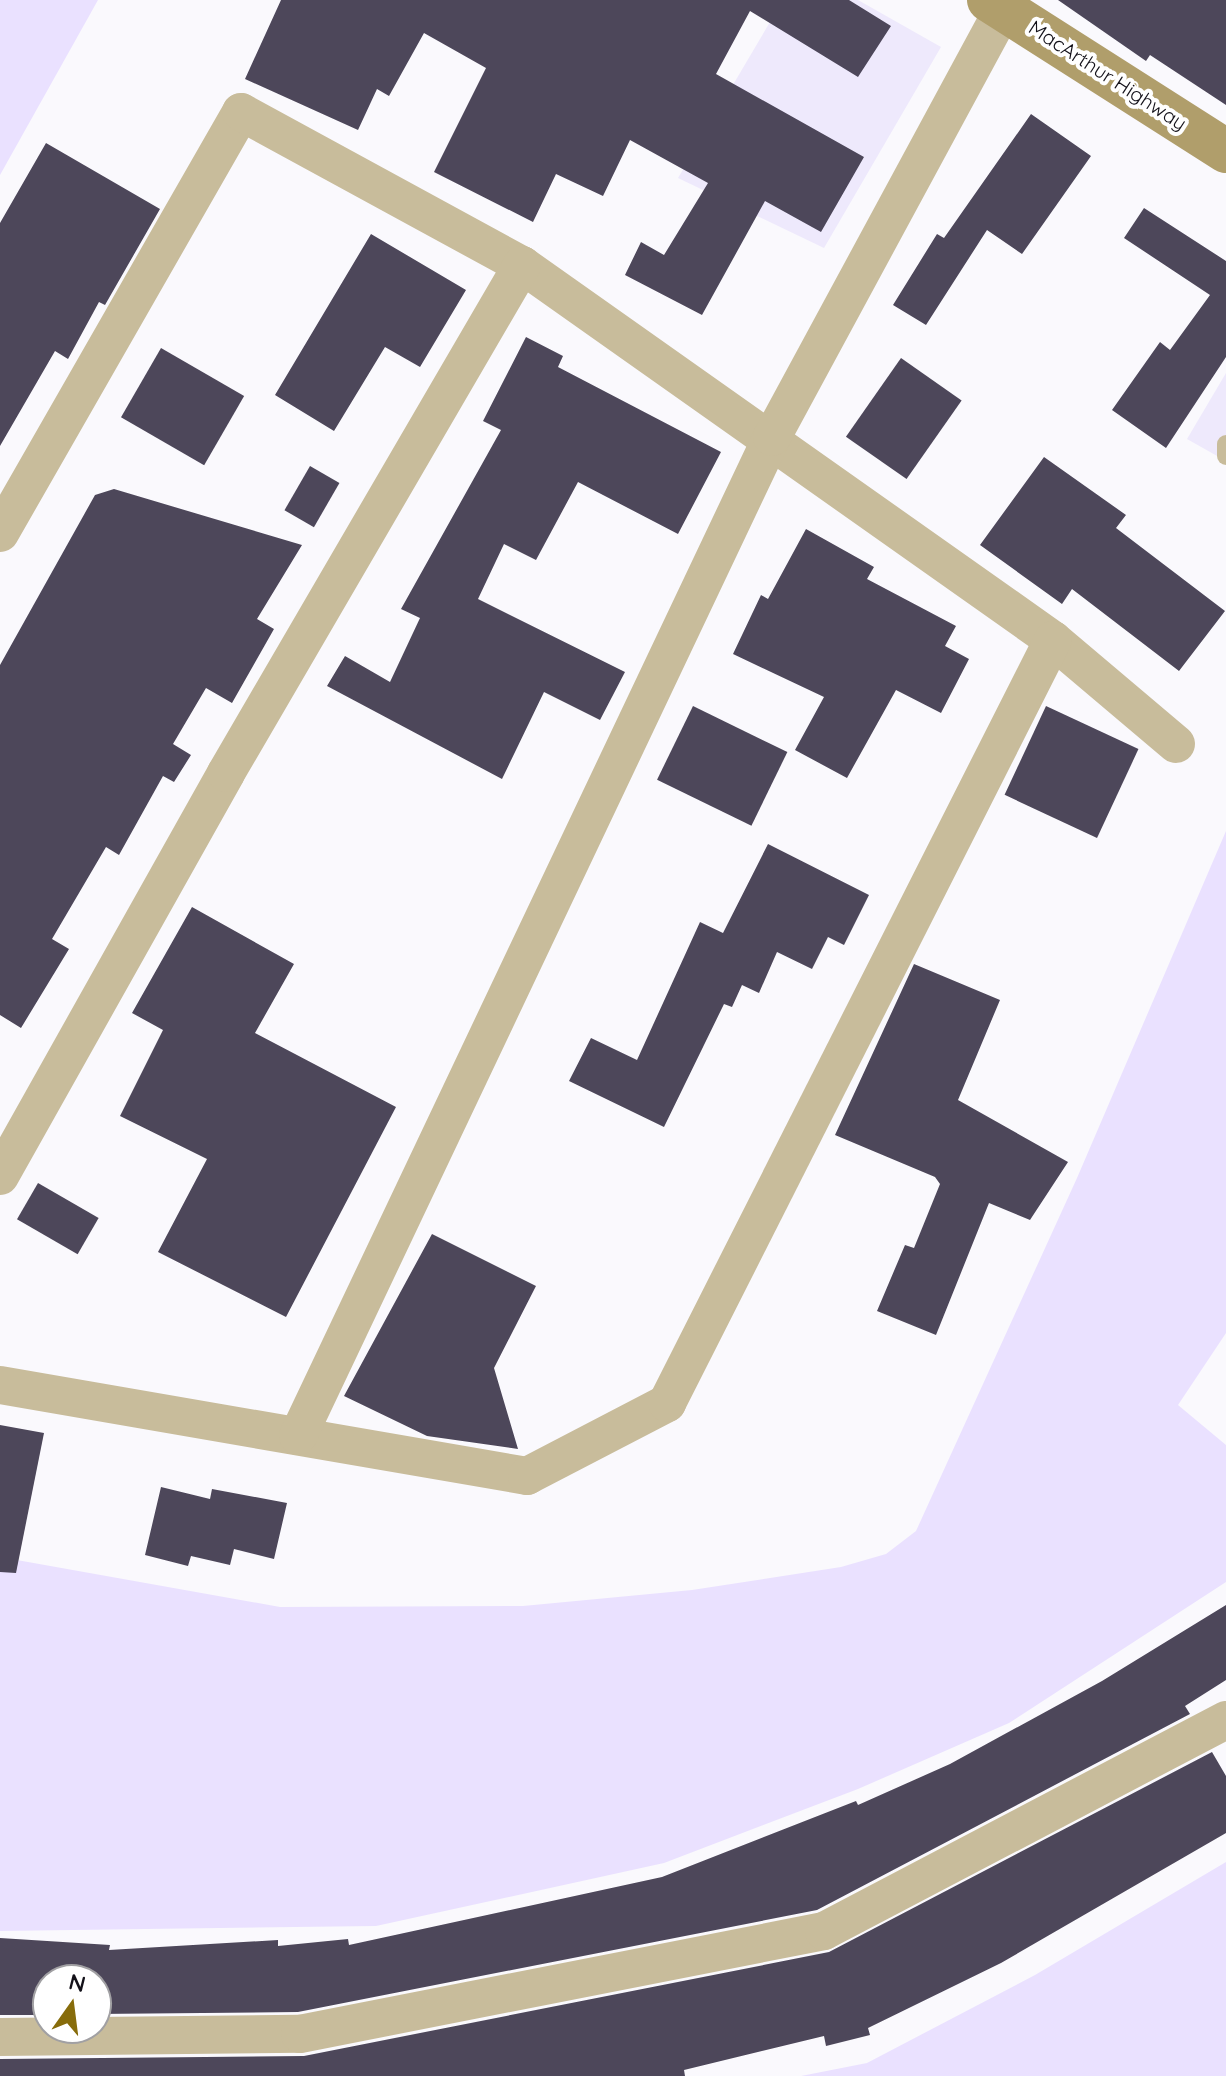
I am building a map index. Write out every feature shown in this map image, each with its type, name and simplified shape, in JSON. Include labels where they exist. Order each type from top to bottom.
[{"type":"main road","name":"MacArthur Highway","points":[[996,4],[1226,151]]},
{"type":"street","points":[[298,1436],[772,437],[996,4]]},
{"type":"street","points":[[0,533],[241,112],[522,265],[772,437],[1053,640],[1176,744]]},
{"type":"street","points":[[0,1176],[226,773],[522,265]]},
{"type":"street","points":[[0,1385],[527,1476],[667,1403],[1053,640]]},
{"type":"street","points":[[0,2037],[300,2034],[824,1931],[1226,1720]]},
{"type":"lane","points":[[1226,444],[1226,456]]},
{"type":"shaded area","points":[[0,0],[98,0],[0,175]]},
{"type":"shaded area","points":[[783,0],[858,0],[941,47],[824,248],[678,178]]},
{"type":"shaded area","points":[[1226,373],[1226,461],[1187,439]]},
{"type":"shaded area","points":[[1226,831],[1226,1333],[1178,1405],[1226,1445],[1226,1582],[1009,1723],[858,1789],[664,1863],[376,1926],[0,1931],[0,1557],[280,1607],[523,1606],[692,1590],[841,1567],[886,1554],[916,1531],[1077,1178]]},
{"type":"shaded area","points":[[1226,1862],[1226,2076],[801,2076],[867,2063],[1035,1975]]},
{"type":"building","points":[[281,0],[849,0],[891,26],[858,77],[750,11],[716,74],[864,157],[821,232],[765,201],[702,315],[625,275],[641,242],[664,255],[708,183],[630,140],[603,196],[556,174],[533,222],[434,172],[486,68],[424,33],[389,96],[377,89],[358,130],[245,79]]},
{"type":"building","points":[[1058,0],[1226,0],[1226,105],[1150,55],[1146,61]]},
{"type":"building","points":[[1031,114],[1091,156],[1022,254],[987,230],[926,325],[893,305],[937,234],[944,238]]},
{"type":"building","points":[[46,143],[160,209],[105,305],[99,302],[68,359],[55,351],[0,446],[0,223]]},
{"type":"building","points":[[1144,208],[1226,261],[1226,357],[1166,448],[1112,410],[1160,342],[1170,350],[1210,295],[1124,238]]},
{"type":"building","points":[[371,234],[466,290],[420,367],[385,347],[334,431],[275,395]]},
{"type":"building","points":[[526,337],[563,356],[558,367],[721,452],[678,534],[578,482],[536,560],[504,544],[478,599],[625,672],[600,720],[544,692],[502,779],[327,686],[345,656],[390,682],[420,618],[401,609],[501,430],[483,421]]},
{"type":"building","points":[[161,348],[244,396],[204,465],[121,417]]},
{"type":"building","points":[[901,358],[962,400],[907,479],[846,437]]},
{"type":"building","points":[[1044,457],[1126,515],[1116,528],[1225,611],[1179,671],[1072,589],[1062,604],[980,545]]},
{"type":"building","points":[[310,466],[339,483],[314,527],[285,510]]},
{"type":"building","points":[[114,489],[302,545],[257,619],[274,629],[232,703],[206,688],[173,744],[191,755],[174,782],[163,776],[119,855],[106,847],[52,939],[69,949],[21,1028],[0,1015],[0,665],[95,495]]},
{"type":"building","points":[[806,529],[874,567],[867,579],[956,626],[945,646],[969,659],[941,713],[896,690],[847,778],[795,750],[824,697],[733,654],[761,595],[768,599]]},
{"type":"building","points":[[693,706],[787,752],[751,826],[657,780]]},
{"type":"building","points":[[1046,706],[1138,749],[1097,838],[1005,795]]},
{"type":"building","points":[[768,844],[869,895],[844,945],[828,937],[812,969],[777,952],[759,993],[742,985],[732,1007],[724,1004],[664,1127],[569,1081],[591,1038],[637,1060],[700,922],[723,933]]},
{"type":"building","points":[[192,907],[294,964],[255,1033],[396,1107],[286,1317],[158,1252],[207,1159],[120,1116],[163,1030],[132,1013]]},
{"type":"building","points":[[914,964],[1000,1000],[958,1100],[1068,1162],[1030,1220],[989,1203],[936,1335],[877,1311],[905,1245],[914,1248],[940,1184],[935,1177],[835,1135]]},
{"type":"building","points":[[38,1183],[99,1218],[78,1254],[17,1219]]},
{"type":"building","points":[[432,1234],[536,1286],[494,1368],[518,1449],[427,1436],[344,1396]]},
{"type":"building","points":[[0,1425],[44,1433],[16,1573],[0,1572]]},
{"type":"building","points":[[161,1487],[210,1499],[212,1489],[287,1503],[274,1559],[234,1549],[230,1565],[191,1556],[188,1566],[145,1555]]},
{"type":"building","points":[[1226,1605],[1226,1680],[1185,1706],[1190,1714],[817,1910],[298,2012],[112,2014],[112,1964],[32,1964],[32,2015],[0,2015],[0,1938],[110,1945],[109,1950],[278,1940],[278,1946],[348,1939],[349,1945],[662,1877],[856,1801],[858,1805],[950,1764],[1102,1681]]},
{"type":"building","points":[[1212,1752],[1226,1776],[1226,1833],[1001,1963],[868,2028],[870,2035],[826,2046],[824,2036],[684,2070],[685,2076],[0,2076],[0,2059],[304,2056],[829,1952]]}]
